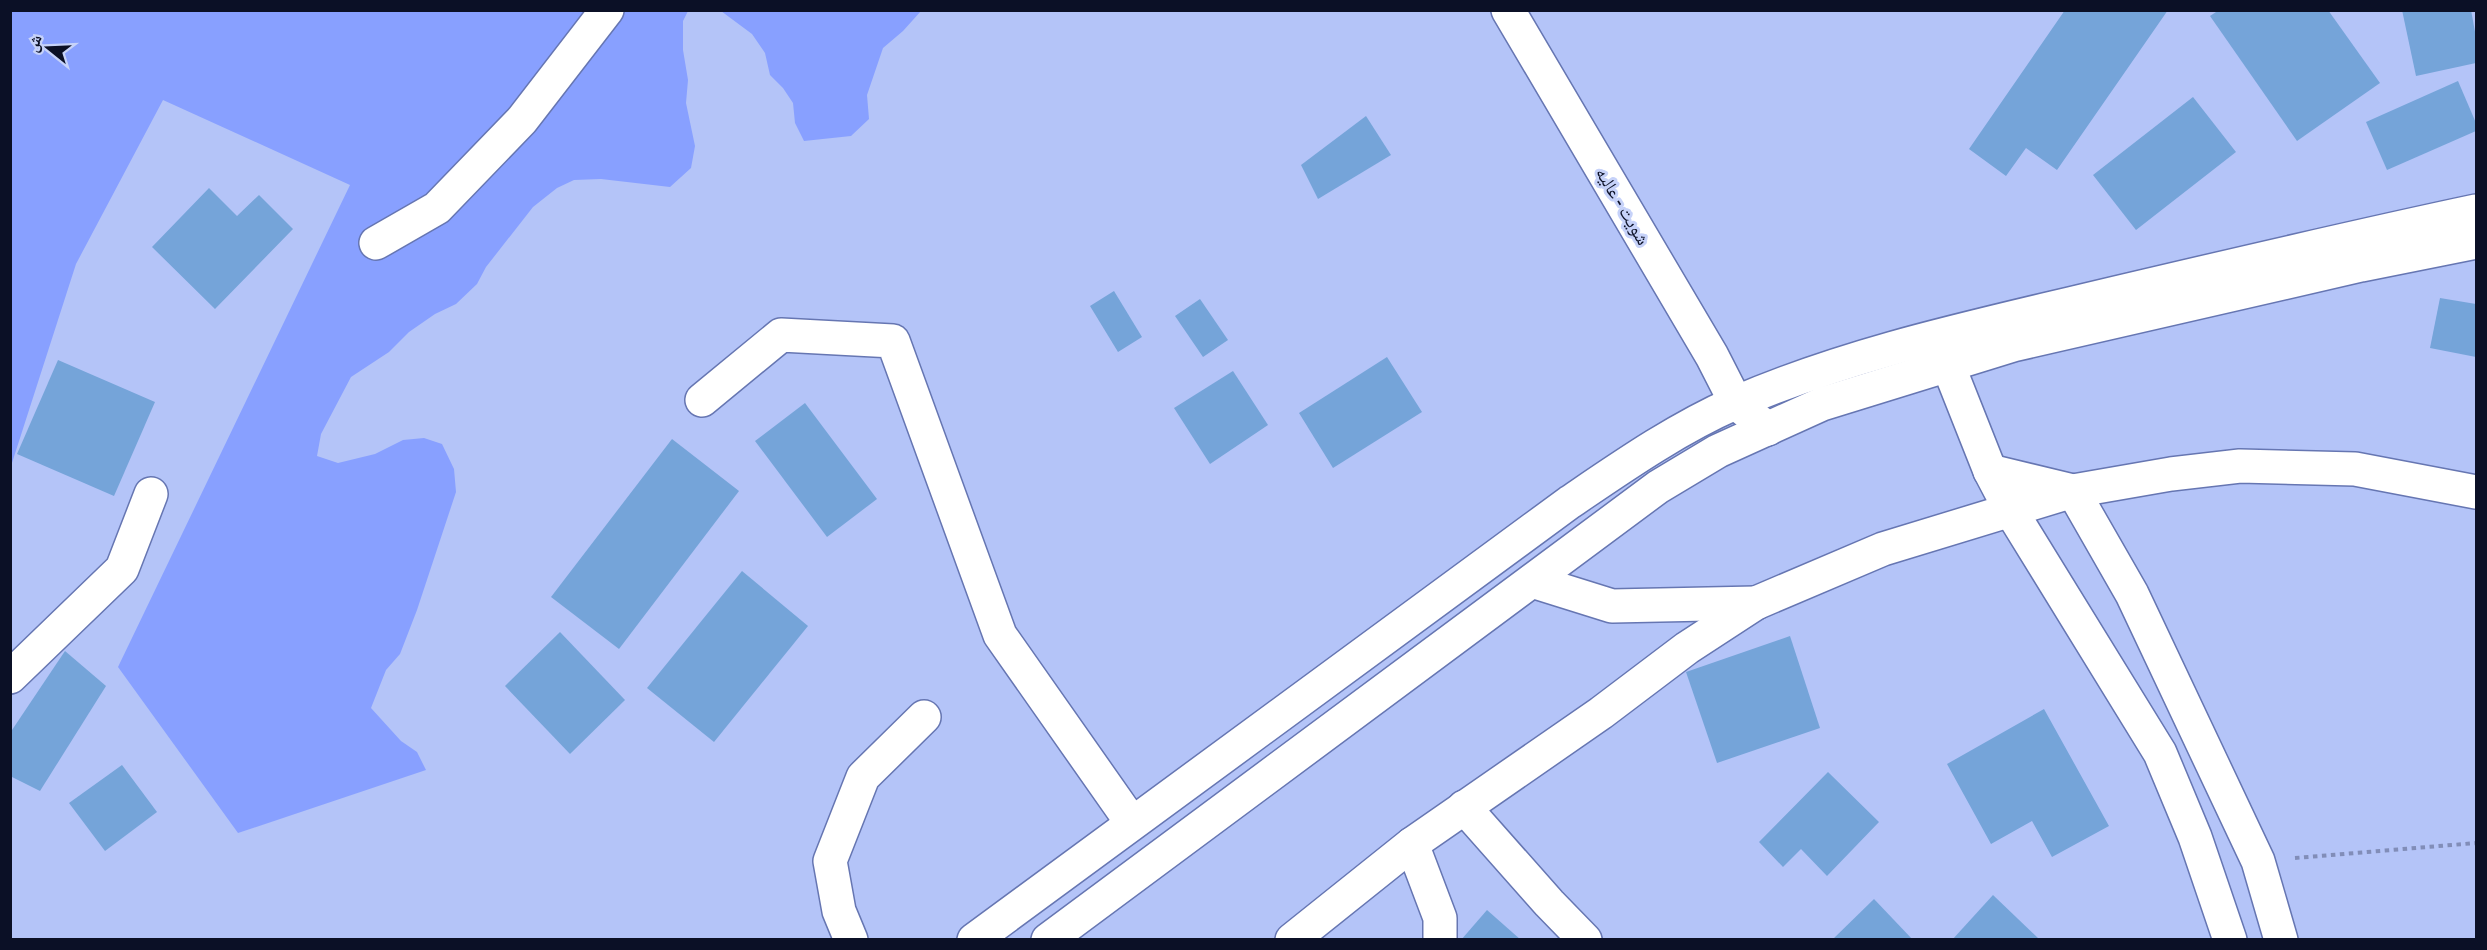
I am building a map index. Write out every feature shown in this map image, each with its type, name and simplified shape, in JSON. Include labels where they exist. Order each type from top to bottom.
[{"type":"main road","points":[[376,243],[437,208],[522,120],[607,10]]},
{"type":"main road","name":"شويت - عاليه","points":[[1508,10],[1712,356],[1736,403]]},
{"type":"main road","points":[[974,939],[1570,502],[1648,450],[1736,403],[1833,365],[1971,328],[2341,240],[2476,211]]},
{"type":"main road","points":[[1048,939],[1658,487],[1718,451],[1822,404],[2013,345],[2361,265],[2476,242]]},
{"type":"main road","points":[[702,400],[781,335],[893,341],[1000,635],[1132,823]]},
{"type":"main road","points":[[1948,365],[1990,471],[2010,511],[2160,753],[2195,837],[2230,939]]},
{"type":"main road","points":[[1736,403],[1768,429]]},
{"type":"main road","points":[[1292,939],[1412,844],[1601,712],[1687,648],[1756,603],[1883,549],[2073,492],[2171,474],[2240,466],[2355,468],[2476,492]]},
{"type":"main road","points":[[1990,471],[2073,492],[2132,594],[2258,861],[2281,939]]},
{"type":"main road","points":[[10,677],[122,569],[151,495]]},
{"type":"main road","points":[[1532,581],[1612,606],[1756,603]]},
{"type":"main road","points":[[851,939],[839,911],[830,861],[863,777],[924,717]]},
{"type":"main road","points":[[1464,807],[1549,903],[1585,939]]},
{"type":"main road","points":[[1412,844],[1440,918],[1440,939]]},
{"type":"main road","points":[[1037,892],[1078,916]]},
{"type":"path","points":[[2258,861],[2476,843]]},
{"type":"shaded area","points":[[11,11],[688,11],[683,21],[683,50],[688,80],[686,103],[695,146],[691,168],[670,187],[601,179],[574,180],[557,188],[533,207],[486,267],[477,284],[456,304],[435,314],[409,332],[389,352],[351,377],[321,434],[317,456],[338,463],[375,454],[403,440],[424,438],[442,444],[454,469],[456,492],[417,610],[400,654],[386,670],[371,708],[401,741],[417,752],[426,770],[238,833],[118,667],[350,185],[163,100],[76,264],[11,466]]},
{"type":"shaded area","points":[[721,11],[921,11],[883,48],[867,95],[869,119],[851,136],[804,141],[795,123],[793,103],[770,75],[765,53],[752,34]]},
{"type":"building","points":[[2065,10],[2168,10],[2057,170],[2026,148],[2006,176],[1969,149]]},
{"type":"building","points":[[2219,10],[2328,10],[2380,83],[2297,141],[2210,16]]},
{"type":"building","points":[[2402,10],[2471,10],[2476,37],[2476,63],[2416,76]]},
{"type":"building","points":[[2458,81],[2476,123],[2476,131],[2387,170],[2366,122]]},
{"type":"building","points":[[2193,97],[2236,152],[2136,230],[2093,175]]},
{"type":"building","points":[[1366,116],[1391,155],[1318,199],[1301,165]]},
{"type":"building","points":[[209,188],[237,216],[259,195],[293,229],[215,309],[152,247]]},
{"type":"building","points":[[1114,291],[1142,337],[1118,352],[1090,306]]},
{"type":"building","points":[[2440,298],[2476,304],[2476,357],[2430,348]]},
{"type":"building","points":[[1200,299],[1228,340],[1203,357],[1175,316]]},
{"type":"building","points":[[1387,357],[1422,412],[1333,468],[1299,413]]},
{"type":"building","points":[[58,360],[155,402],[114,496],[17,454]]},
{"type":"building","points":[[1233,371],[1268,425],[1210,464],[1174,408]]},
{"type":"building","points":[[805,403],[877,499],[827,537],[755,441]]},
{"type":"building","points":[[672,439],[739,491],[619,649],[551,597]]},
{"type":"building","points":[[742,571],[808,626],[714,742],[647,688]]},
{"type":"building","points":[[560,632],[625,700],[570,754],[505,686]]},
{"type":"building","points":[[1790,636],[1820,728],[1717,763],[1686,672]]},
{"type":"building","points":[[65,651],[106,686],[40,791],[10,776],[10,733]]},
{"type":"building","points":[[2044,709],[2109,826],[2052,857],[2032,821],[1991,844],[1947,764]]},
{"type":"building","points":[[122,765],[157,812],[105,851],[69,803]]},
{"type":"building","points":[[1828,772],[1879,822],[1827,876],[1801,849],[1783,867],[1759,842]]},
{"type":"building","points":[[1993,895],[2040,940],[1952,940]]},
{"type":"building","points":[[1874,899],[1913,940],[1832,940]]},
{"type":"building","points":[[1487,910],[1521,940],[1461,940]]}]
